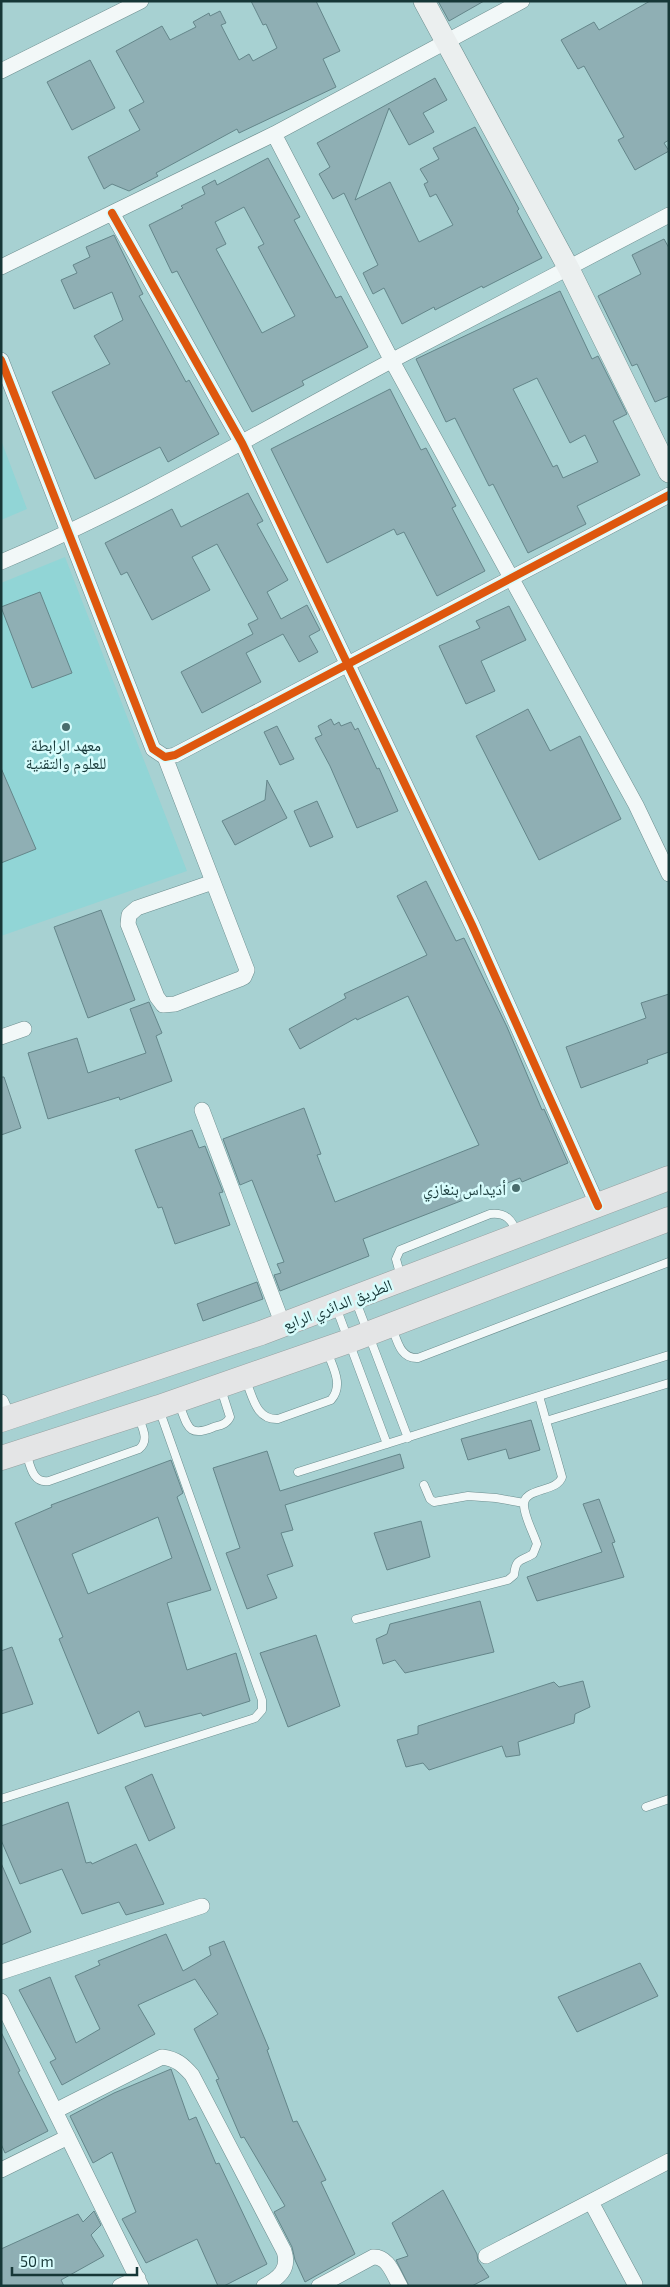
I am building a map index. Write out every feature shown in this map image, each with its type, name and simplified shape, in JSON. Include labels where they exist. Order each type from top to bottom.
[{"type":"main road","points":[[424,1],[568,269],[669,472]]},
{"type":"main road","name":"الطريق الدائري الرابع","points":[[3,1413],[283,1324],[669,1178]]},
{"type":"main road","points":[[1,1458],[158,1407],[359,1337],[669,1219]]},
{"type":"street","points":[[1,71],[141,1]]},
{"type":"street","points":[[1,267],[274,134],[522,1]]},
{"type":"street","points":[[274,134],[392,361],[636,804],[669,874]]},
{"type":"street","points":[[112,213],[242,443],[472,925],[598,1206]]},
{"type":"street","points":[[1,562],[69,533],[669,215]]},
{"type":"street","points":[[1,360],[152,749],[165,757],[246,965],[246,973],[240,979],[175,1004],[163,1004],[157,997],[128,924],[129,914],[137,908],[213,882]]},
{"type":"street","points":[[165,757],[175,755],[669,496]]},
{"type":"street","points":[[1,1037],[24,1029]]},
{"type":"street","points":[[202,1110],[283,1324]]},
{"type":"street","points":[[1,1972],[202,1906]]},
{"type":"street","points":[[1,2001],[140,2282],[120,2286]]},
{"type":"street","points":[[55,2111],[162,2057],[174,2058],[182,2064],[192,2075],[287,2258],[285,2270],[267,2285]]},
{"type":"street","points":[[1,2170],[68,2137]]},
{"type":"street","points":[[486,2256],[669,2161]]},
{"type":"street","points":[[591,2202],[635,2284]]},
{"type":"street","points":[[319,2286],[373,2257],[379,2256],[384,2259],[400,2286]]},
{"type":"lane","points":[[391,1325],[402,1351],[410,1357],[418,1358],[669,1262]]},
{"type":"lane","points":[[345,1301],[359,1337],[408,1438]]},
{"type":"lane","points":[[345,1301],[359,1337],[387,1444]]},
{"type":"lane","points":[[244,1377],[257,1409],[266,1417],[278,1419],[331,1400],[335,1395],[338,1383],[326,1348]]},
{"type":"lane","points":[[298,1472],[669,1356]]},
{"type":"lane","points":[[546,1421],[669,1382]]},
{"type":"lane","points":[[158,1407],[189,1429],[195,1432],[202,1432],[226,1423],[230,1417],[230,1409],[219,1386]]},
{"type":"lane","points":[[524,1503],[530,1494],[557,1484],[562,1477],[539,1396]]},
{"type":"lane","points":[[26,1450],[34,1476],[40,1480],[49,1480],[139,1449],[158,1407]]},
{"type":"lane","points":[[1,1798],[255,1718],[262,1710],[263,1705],[259,1690],[158,1407]]},
{"type":"lane","points":[[424,1485],[434,1502],[468,1496],[524,1503]]},
{"type":"lane","points":[[356,1619],[511,1578],[518,1562],[533,1554],[537,1547],[524,1503]]},
{"type":"lane","points":[[646,1807],[669,1800]]},
{"type":"shaded area","points":[[1,440],[27,509],[1,520]]},
{"type":"shaded area","name":"معهد الرابطة للعلوم والتقنية","points":[[65,557],[187,871],[1,936],[1,583]]},
{"type":"building","points":[[251,1],[316,1],[340,51],[323,59],[336,87],[239,133],[237,129],[156,173],[158,176],[129,191],[112,184],[104,189],[88,157],[140,130],[129,110],[144,102],[116,51],[162,26],[170,40],[196,27],[193,22],[209,13],[210,16],[220,11],[226,23],[221,25],[239,60],[249,54],[253,61],[277,48],[266,24],[263,25]]},
{"type":"building","points":[[438,1],[484,1],[449,21]]},
{"type":"building","points":[[650,1],[669,1],[669,140],[664,143],[669,151],[635,170],[618,140],[624,137],[584,66],[578,69],[561,40],[594,22],[599,30]]},
{"type":"building","points":[[90,60],[115,108],[72,130],[47,82]]},
{"type":"building","points":[[435,78],[447,100],[423,113],[434,132],[409,145],[389,108],[355,200],[390,182],[419,242],[453,225],[436,194],[430,197],[424,184],[428,182],[420,169],[439,159],[433,148],[475,127],[519,209],[517,211],[542,258],[483,288],[482,286],[435,310],[434,307],[402,324],[384,288],[373,294],[363,273],[378,265],[344,193],[333,199],[319,174],[330,167],[317,143]]},
{"type":"building","points":[[268,158],[300,217],[294,220],[336,298],[341,296],[368,347],[302,381],[304,385],[252,412],[177,271],[172,273],[149,225],[183,208],[181,206],[205,194],[202,187],[215,180],[217,185]],"holes":[[[244,207],[264,244],[258,247],[295,316],[262,333],[216,249],[226,244],[215,222]]]},
{"type":"building","points":[[114,235],[143,294],[139,296],[186,382],[189,380],[219,434],[168,462],[160,447],[95,479],[52,392],[110,364],[94,336],[123,320],[112,292],[74,309],[61,280],[77,273],[73,265],[90,257],[86,247]]},
{"type":"building","points":[[664,239],[669,248],[669,396],[655,402],[637,364],[632,366],[598,296],[641,274],[632,255]]},
{"type":"building","points":[[560,291],[592,359],[598,356],[627,414],[613,421],[640,475],[577,506],[586,524],[528,553],[493,484],[489,486],[455,418],[446,422],[416,359]],"holes":[[[537,378],[570,443],[585,435],[598,462],[563,478],[557,465],[553,467],[513,389]]]},
{"type":"building","points":[[390,389],[421,450],[426,448],[456,506],[452,508],[485,571],[437,596],[404,532],[397,535],[394,529],[327,563],[271,449]]},
{"type":"building","points":[[248,493],[263,521],[257,524],[288,580],[267,592],[281,619],[307,605],[320,630],[309,636],[318,652],[299,662],[283,634],[246,653],[261,682],[202,713],[181,672],[253,634],[248,624],[258,619],[217,544],[192,557],[210,590],[152,620],[127,572],[121,575],[105,543],[172,509],[181,527]]},
{"type":"building","points":[[40,592],[72,673],[32,688],[1,607]]},
{"type":"building","points":[[509,606],[526,640],[481,661],[495,691],[466,704],[439,646],[480,628],[476,621]]},
{"type":"building","points":[[528,709],[550,751],[580,736],[621,819],[539,860],[476,736]]},
{"type":"building","points":[[331,719],[334,725],[339,722],[341,726],[351,722],[355,730],[358,728],[377,769],[379,768],[398,811],[357,828],[330,766],[315,738],[322,735],[318,726]]},
{"type":"building","points":[[277,726],[294,759],[280,765],[264,732]]},
{"type":"building","points":[[1,768],[36,849],[1,863]]},
{"type":"building","points":[[267,780],[287,818],[235,845],[222,821],[265,800]]},
{"type":"building","points":[[317,801],[333,837],[310,847],[294,811]]},
{"type":"building","points":[[426,881],[456,941],[464,938],[507,1027],[542,1110],[544,1109],[568,1163],[522,1182],[520,1178],[363,1239],[369,1256],[280,1291],[274,1275],[281,1273],[277,1264],[284,1262],[252,1180],[240,1185],[223,1139],[304,1108],[321,1154],[317,1155],[335,1202],[479,1145],[408,996],[357,1020],[356,1018],[300,1049],[289,1029],[346,998],[344,994],[427,955],[397,896]]},
{"type":"building","points":[[101,910],[135,1000],[88,1018],[54,927]]},
{"type":"building","points":[[669,994],[669,1052],[647,1060],[648,1063],[581,1088],[566,1047],[646,1018],[641,1003]]},
{"type":"building","points":[[149,1002],[162,1033],[156,1036],[172,1081],[120,1100],[119,1097],[48,1119],[28,1053],[77,1038],[88,1073],[146,1053],[130,1009]]},
{"type":"building","points":[[1,1077],[4,1077],[21,1128],[1,1135]]},
{"type":"building","points":[[192,1130],[199,1148],[205,1146],[223,1192],[219,1193],[230,1225],[175,1244],[162,1207],[158,1208],[135,1150]]},
{"type":"building","points":[[257,1282],[263,1299],[203,1321],[197,1304]]},
{"type":"building","points":[[531,1420],[540,1450],[509,1459],[506,1449],[468,1460],[461,1439]]},
{"type":"building","points":[[267,1451],[280,1491],[400,1454],[404,1468],[285,1505],[293,1530],[281,1533],[293,1566],[267,1575],[277,1598],[247,1609],[226,1553],[240,1548],[213,1468]]},
{"type":"building","points":[[171,1460],[183,1493],[177,1497],[211,1590],[167,1603],[187,1670],[236,1653],[250,1701],[203,1716],[201,1713],[145,1727],[139,1711],[98,1734],[59,1639],[63,1637],[15,1523],[52,1507],[51,1505]],"holes":[[[158,1517],[172,1558],[88,1594],[72,1554]]]},
{"type":"building","points":[[599,1499],[615,1542],[612,1543],[624,1577],[537,1601],[527,1577],[602,1552],[583,1504]]},
{"type":"building","points":[[421,1521],[430,1557],[387,1570],[374,1533]]},
{"type":"building","points":[[480,1601],[494,1652],[405,1673],[395,1660],[383,1664],[376,1639],[387,1634],[390,1624]]},
{"type":"building","points":[[316,1635],[340,1706],[288,1727],[260,1653]]},
{"type":"building","points":[[12,1647],[33,1704],[1,1714],[1,1651]]},
{"type":"building","points":[[583,1681],[590,1707],[575,1714],[574,1723],[518,1742],[520,1755],[506,1757],[502,1746],[429,1770],[423,1763],[406,1767],[397,1740],[418,1734],[418,1726],[554,1682],[559,1687]]},
{"type":"building","points":[[152,1774],[175,1828],[149,1841],[125,1787]]},
{"type":"building","points":[[68,1802],[86,1863],[91,1862],[92,1864],[136,1844],[164,1904],[126,1915],[119,1902],[82,1914],[62,1869],[20,1884],[1,1840],[1,1826]]},
{"type":"building","points":[[1,1863],[31,1932],[1,1945]]},
{"type":"building","points":[[166,1934],[183,1971],[211,1955],[209,1947],[224,1941],[269,2049],[267,2050],[293,2122],[297,2121],[326,2180],[321,2182],[355,2254],[305,2282],[295,2260],[292,2247],[274,2212],[285,2206],[244,2137],[241,2138],[216,2080],[219,2079],[194,2029],[218,2014],[195,1979],[138,2005],[155,2034],[62,2085],[50,2062],[56,2059],[19,1990],[50,1977],[76,2043],[100,2029],[75,1976],[100,1965],[98,1961]]},
{"type":"building","points":[[640,1963],[658,1996],[577,2032],[558,1997]]},
{"type":"building","points":[[1,2032],[20,2071],[18,2072],[48,2131],[5,2153],[1,2144]]},
{"type":"building","points":[[171,2069],[189,2120],[196,2117],[216,2164],[219,2163],[267,2264],[224,2286],[218,2286],[197,2239],[146,2263],[122,2219],[136,2212],[112,2152],[93,2163],[70,2116],[114,2093]]},
{"type":"building","points":[[443,2190],[477,2254],[478,2261],[489,2277],[472,2286],[409,2286],[396,2260],[408,2256],[392,2223]]},
{"type":"building","points":[[94,2211],[101,2225],[91,2235],[104,2256],[61,2280],[64,2286],[1,2286],[1,2249],[78,2214],[83,2222]]},
{"type":"cycle path","points":[[112,213],[242,443],[472,925],[598,1206]]},
{"type":"cycle path","points":[[1,360],[153,749],[165,757],[175,755],[669,495]]},
{"type":"place","name":"معهد الرابطة للعلوم والتقنية","points":[[66,727]]},
{"type":"place","name":"أديداس بنغازي","points":[[516,1188]]}]
